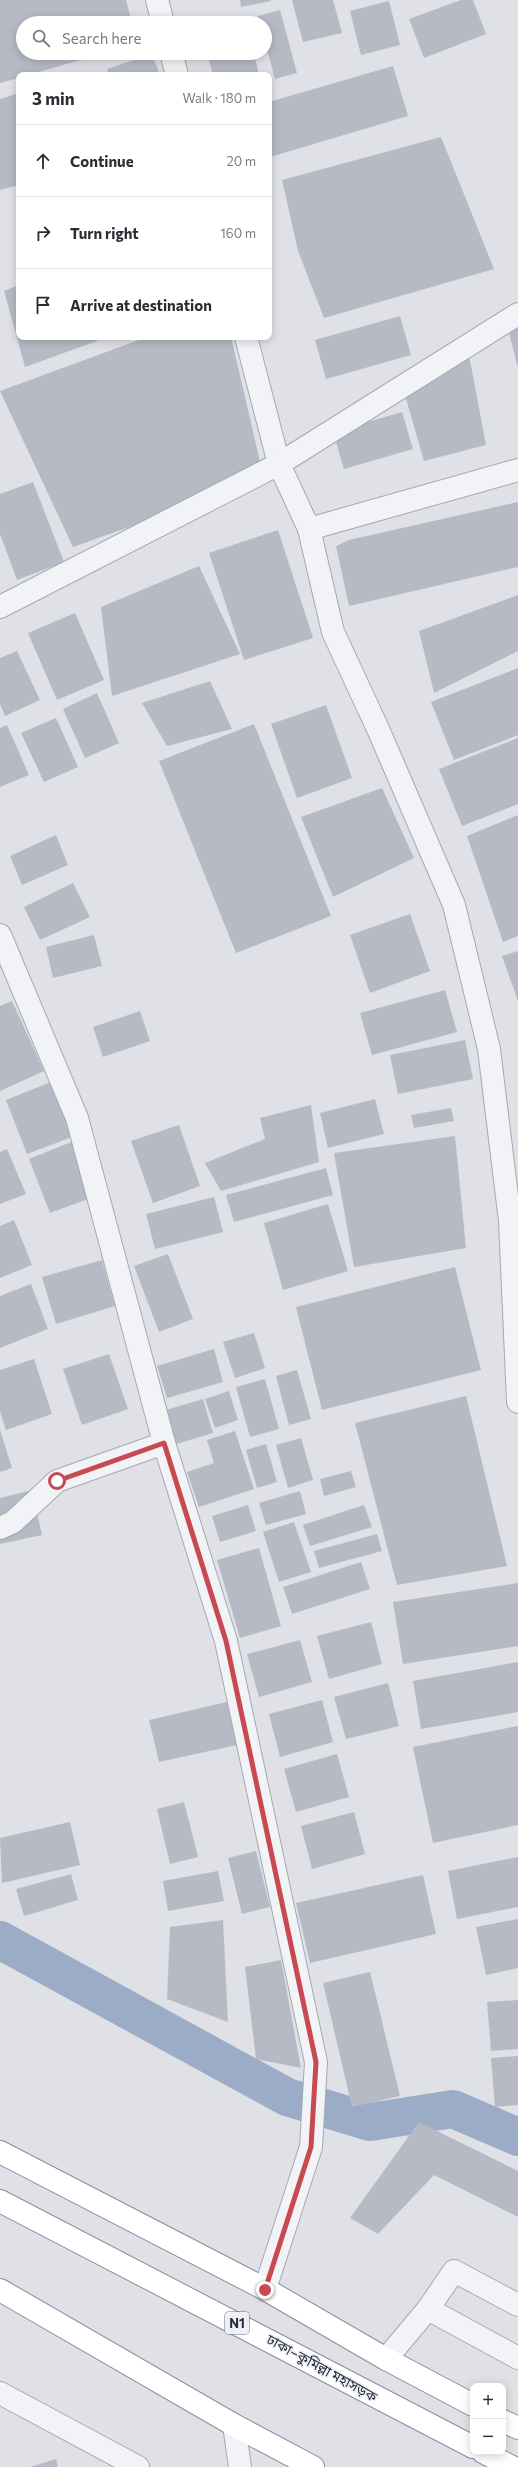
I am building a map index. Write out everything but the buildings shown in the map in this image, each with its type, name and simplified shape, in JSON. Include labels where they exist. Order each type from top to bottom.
[{"type":"highway","points":[[0,2152],[265,2290],[386,2359],[470,2403]]},
{"type":"highway","name":"ঢাকা–কুমিল্লা মহাসড়ক","points":[[0,2201],[470,2445]]},
{"type":"highway","points":[[0,2290],[234,2425],[313,2467]]},
{"type":"highway","points":[[506,2422],[518,2428]]},
{"type":"highway","points":[[489,2455],[512,2467]]},
{"type":"street","points":[[157,0],[161,16]]},
{"type":"street","points":[[173,60],[175,72]]},
{"type":"street","points":[[0,607],[279,464],[518,314]]},
{"type":"street","points":[[247,340],[279,464],[309,529],[333,632],[378,729],[454,905],[489,1049],[510,1221],[518,1402]]},
{"type":"street","points":[[309,529],[518,470]]},
{"type":"street","points":[[0,935],[77,1118],[164,1443],[226,1641],[316,2062],[311,2147],[265,2290]]},
{"type":"street","points":[[0,1528],[13,1522],[57,1481],[164,1443]]},
{"type":"street","points":[[386,2359],[428,2309],[454,2271],[518,2305]]},
{"type":"street","points":[[428,2309],[518,2358]]},
{"type":"street","points":[[0,2393],[138,2467]]},
{"type":"street","points":[[234,2425],[240,2467]]},
{"type":"waterway","points":[[0,1940],[287,2097],[370,2122],[453,2109],[518,2137]]},
{"type":"route","points":[[57,1481],[164,1443],[226,1641],[316,2062],[311,2147],[265,2290]]}]
